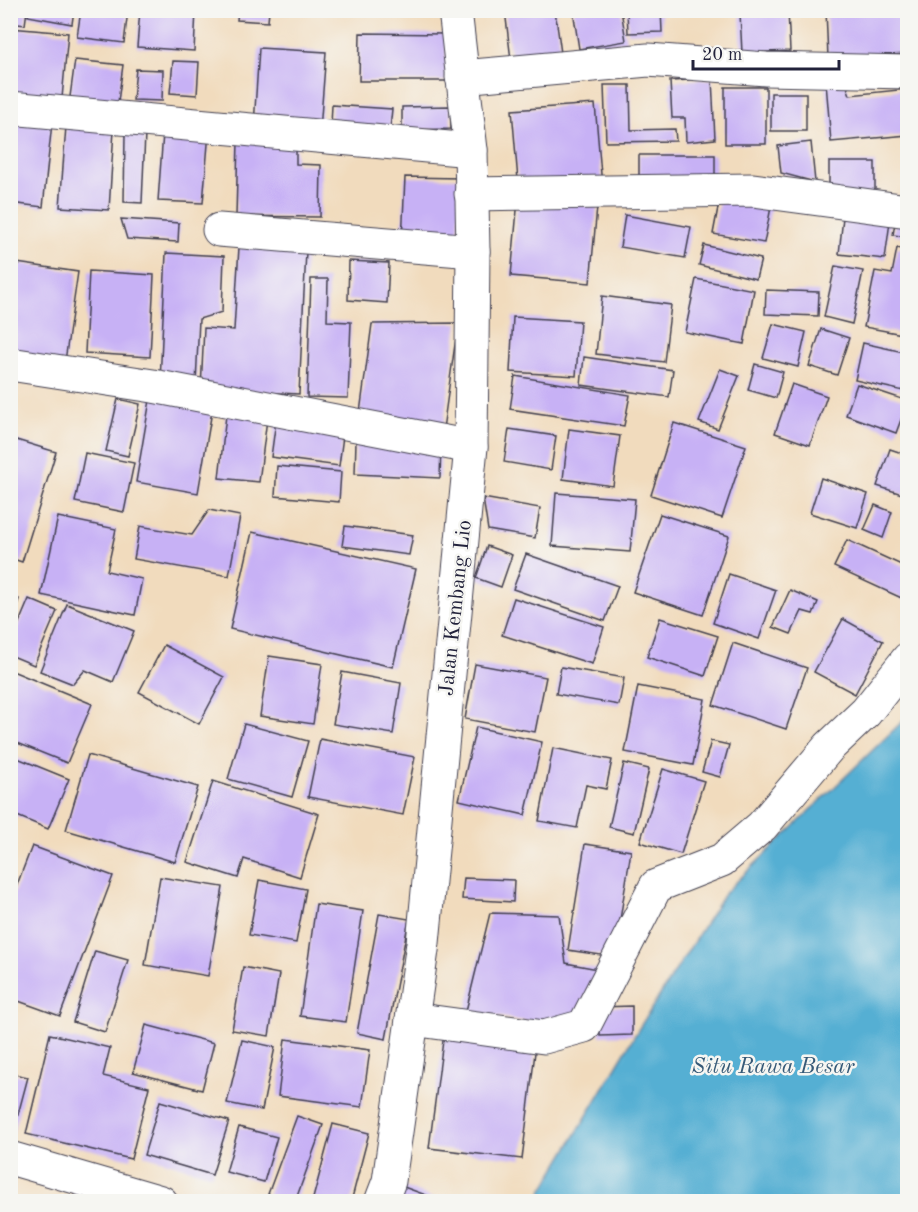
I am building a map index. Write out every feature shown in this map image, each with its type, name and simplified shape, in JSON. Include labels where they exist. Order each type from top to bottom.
[{"type":"street","name":"Jalan Kembang Lio","points":[[381,1202],[388,1181],[423,943],[471,447],[473,251],[471,150],[455,10]]},
{"type":"street","points":[[462,77],[648,60],[766,69],[908,72]]},
{"type":"street","points":[[10,108],[471,150]]},
{"type":"street","points":[[471,195],[753,190],[908,211]]},
{"type":"street","points":[[219,230],[473,251]]},
{"type":"street","points":[[10,364],[153,386],[471,447]]},
{"type":"street","points":[[412,1019],[544,1037],[584,1026],[656,886],[722,860],[762,826],[829,747],[866,712],[908,659]]},
{"type":"street","points":[[10,1158],[160,1202]]},
{"type":"water","name":"Situ Rawa Besar","points":[[907,717],[907,1201],[536,1201],[638,1030],[724,894]]},
{"type":"building","points":[[10,10],[27,10],[25,25],[10,23]]},
{"type":"building","points":[[29,10],[74,10],[72,24],[28,16]]},
{"type":"building","points":[[81,10],[128,10],[124,43],[77,37]]},
{"type":"building","points":[[140,10],[196,10],[194,51],[137,47]]},
{"type":"building","points":[[238,10],[269,10],[268,22],[237,20]]},
{"type":"building","points":[[505,10],[555,10],[561,53],[511,60]]},
{"type":"building","points":[[573,10],[621,10],[626,41],[579,49]]},
{"type":"building","points":[[627,10],[661,10],[662,32],[628,33]]},
{"type":"building","points":[[826,10],[907,10],[908,54],[828,58]]},
{"type":"building","points":[[788,11],[790,51],[742,53],[740,13]]},
{"type":"building","points":[[10,28],[68,33],[61,109],[10,105]]},
{"type":"building","points":[[360,33],[446,34],[446,81],[359,81]]},
{"type":"building","points":[[259,48],[326,52],[320,130],[254,125]]},
{"type":"building","points":[[75,60],[123,65],[117,109],[69,104]]},
{"type":"building","points":[[173,61],[199,62],[197,95],[170,93]]},
{"type":"building","points":[[136,69],[163,70],[162,101],[133,100]]},
{"type":"building","points":[[712,79],[715,139],[686,142],[685,118],[672,118],[670,81]]},
{"type":"building","points":[[845,81],[850,95],[908,89],[908,135],[831,142],[826,83]]},
{"type":"building","points":[[604,85],[630,85],[631,130],[675,129],[676,141],[606,142]]},
{"type":"building","points":[[725,87],[766,87],[766,144],[725,144]]},
{"type":"building","points":[[771,93],[806,93],[806,131],[771,131]]},
{"type":"building","points":[[595,104],[602,186],[519,192],[512,110]]},
{"type":"building","points":[[332,105],[392,109],[390,129],[331,125]]},
{"type":"building","points":[[450,106],[451,129],[402,130],[402,107]]},
{"type":"building","points":[[10,119],[52,123],[43,207],[10,203]]},
{"type":"building","points":[[66,126],[114,130],[109,210],[60,207]]},
{"type":"building","points":[[209,132],[203,203],[158,201],[163,133]]},
{"type":"building","points":[[125,134],[145,134],[142,203],[124,202]]},
{"type":"building","points":[[238,141],[296,142],[296,164],[321,165],[320,217],[236,216]]},
{"type":"building","points":[[811,142],[815,182],[781,173],[778,146]]},
{"type":"building","points":[[639,155],[715,155],[715,186],[639,186]]},
{"type":"building","points":[[829,162],[875,162],[875,197],[829,197]]},
{"type":"building","points":[[405,177],[459,178],[458,244],[402,241]]},
{"type":"building","points":[[721,192],[772,202],[764,243],[713,234]]},
{"type":"building","points":[[518,199],[597,207],[590,283],[511,276]]},
{"type":"building","points":[[844,208],[891,214],[885,259],[839,254]]},
{"type":"building","points":[[897,210],[908,211],[908,237],[893,235]]},
{"type":"building","points":[[625,215],[691,227],[685,258],[620,247]]},
{"type":"building","points":[[121,219],[179,223],[178,242],[127,239]]},
{"type":"building","points":[[704,245],[761,259],[756,279],[699,265]]},
{"type":"building","points":[[239,247],[306,251],[299,394],[201,389],[204,328],[234,330]]},
{"type":"building","points":[[897,248],[908,250],[908,335],[864,327],[875,271],[892,274]]},
{"type":"building","points":[[166,253],[224,256],[222,312],[199,319],[196,384],[160,382]]},
{"type":"building","points":[[349,261],[389,263],[387,303],[348,300]]},
{"type":"building","points":[[10,262],[78,272],[64,368],[10,360]]},
{"type":"building","points":[[835,266],[863,271],[852,324],[824,317]]},
{"type":"building","points":[[89,271],[154,275],[150,357],[85,353]]},
{"type":"building","points":[[311,279],[328,279],[327,321],[351,322],[348,398],[307,397]]},
{"type":"building","points":[[696,279],[754,290],[744,344],[685,332]]},
{"type":"building","points":[[766,290],[819,292],[818,316],[765,314]]},
{"type":"building","points":[[602,296],[671,305],[664,362],[596,354]]},
{"type":"building","points":[[513,317],[580,321],[576,376],[510,372]]},
{"type":"building","points":[[458,323],[443,429],[359,420],[372,324]]},
{"type":"building","points":[[773,324],[806,332],[798,367],[763,358]]},
{"type":"building","points":[[821,329],[849,338],[837,375],[809,366]]},
{"type":"building","points":[[863,343],[908,353],[908,392],[855,380]]},
{"type":"building","points":[[584,357],[673,370],[669,397],[581,385]]},
{"type":"building","points":[[755,364],[783,372],[776,398],[748,390]]},
{"type":"building","points":[[720,369],[739,376],[718,429],[699,422]]},
{"type":"building","points":[[515,376],[630,395],[624,426],[510,409]]},
{"type":"building","points":[[792,384],[827,396],[810,445],[775,433]]},
{"type":"building","points":[[857,384],[908,401],[896,433],[846,415]]},
{"type":"building","points":[[151,394],[213,405],[198,493],[136,482]]},
{"type":"building","points":[[118,399],[140,404],[128,456],[106,451]]},
{"type":"building","points":[[227,406],[268,411],[259,482],[219,478]]},
{"type":"building","points":[[277,413],[343,436],[339,466],[271,457]]},
{"type":"building","points":[[674,423],[746,446],[722,518],[651,495]]},
{"type":"building","points":[[509,429],[556,436],[551,470],[504,462]]},
{"type":"building","points":[[569,429],[620,436],[613,486],[563,479]]},
{"type":"building","points":[[10,438],[56,452],[22,562],[10,558]]},
{"type":"building","points":[[356,441],[441,446],[440,478],[355,474]]},
{"type":"building","points":[[890,449],[908,455],[908,496],[877,486]]},
{"type":"building","points":[[85,453],[134,463],[124,512],[75,502]]},
{"type":"building","points":[[277,466],[341,472],[339,502],[275,496]]},
{"type":"building","points":[[821,478],[868,494],[857,528],[810,513]]},
{"type":"building","points":[[556,493],[635,499],[630,552],[552,546]]},
{"type":"building","points":[[483,498],[540,508],[535,538],[488,530]]},
{"type":"building","points":[[875,505],[892,512],[883,538],[864,530]]},
{"type":"building","points":[[209,510],[240,516],[229,576],[134,559],[140,526],[192,535]]},
{"type":"building","points":[[660,514],[729,536],[703,615],[633,592]]},
{"type":"building","points":[[58,517],[116,529],[107,571],[142,579],[135,615],[41,595]]},
{"type":"building","points":[[345,526],[413,535],[409,555],[342,546]]},
{"type":"building","points":[[252,532],[416,569],[393,667],[230,629]]},
{"type":"building","points":[[847,540],[908,568],[908,601],[834,567]]},
{"type":"building","points":[[487,546],[512,555],[501,587],[476,578]]},
{"type":"building","points":[[526,554],[618,586],[605,621],[513,589]]},
{"type":"building","points":[[729,574],[776,590],[759,639],[713,623]]},
{"type":"building","points":[[790,590],[818,602],[813,614],[802,611],[791,634],[773,627]]},
{"type":"building","points":[[10,597],[19,599],[11,624],[10,624]]},
{"type":"building","points":[[514,598],[604,627],[592,664],[502,635]]},
{"type":"building","points":[[29,599],[57,611],[34,665],[10,655],[10,644]]},
{"type":"building","points":[[67,604],[134,631],[113,682],[85,670],[73,684],[40,671]]},
{"type":"building","points":[[660,618],[718,636],[705,676],[647,657]]},
{"type":"building","points":[[843,619],[883,641],[855,694],[814,672]]},
{"type":"building","points":[[733,643],[807,668],[786,729],[713,705]]},
{"type":"building","points":[[164,645],[224,677],[199,724],[139,692]]},
{"type":"building","points":[[269,656],[322,664],[313,724],[260,716]]},
{"type":"building","points":[[475,664],[546,677],[535,732],[465,719]]},
{"type":"building","points":[[561,667],[624,678],[619,705],[556,694]]},
{"type":"building","points":[[10,670],[92,704],[67,763],[10,740]]},
{"type":"building","points":[[342,672],[401,683],[393,734],[333,724]]},
{"type":"building","points":[[638,686],[705,699],[693,765],[625,752]]},
{"type":"building","points":[[244,724],[308,741],[292,797],[228,779]]},
{"type":"building","points":[[476,727],[542,742],[525,815],[459,800]]},
{"type":"building","points":[[320,739],[415,757],[403,815],[308,797]]},
{"type":"building","points":[[711,741],[729,745],[720,777],[702,772]]},
{"type":"building","points":[[553,748],[612,760],[606,789],[586,785],[577,828],[539,821]]},
{"type":"building","points":[[10,755],[69,779],[48,829],[10,813]]},
{"type":"building","points":[[88,755],[198,787],[175,862],[66,830]]},
{"type":"building","points":[[624,763],[649,769],[634,833],[609,827]]},
{"type":"building","points":[[663,769],[704,781],[681,854],[640,842]]},
{"type":"building","points":[[213,781],[319,814],[300,877],[244,859],[238,878],[187,862]]},
{"type":"building","points":[[585,844],[631,851],[614,957],[568,950]]},
{"type":"building","points":[[32,846],[113,876],[60,1016],[10,998],[10,903]]},
{"type":"building","points":[[160,877],[223,887],[208,976],[145,965]]},
{"type":"building","points":[[464,878],[514,880],[513,902],[462,899]]},
{"type":"building","points":[[259,880],[306,889],[296,943],[249,935]]},
{"type":"building","points":[[316,904],[363,911],[346,1022],[300,1016]]},
{"type":"building","points":[[490,913],[559,915],[566,963],[598,969],[570,1029],[466,1011]]},
{"type":"building","points":[[379,914],[409,919],[386,1039],[357,1033]]},
{"type":"building","points":[[95,951],[128,960],[105,1032],[73,1022]]},
{"type":"building","points":[[243,967],[279,974],[269,1036],[232,1030]]},
{"type":"building","points":[[632,1006],[632,1035],[600,1036],[600,1007]]},
{"type":"building","points":[[146,1025],[214,1043],[202,1090],[133,1072]]},
{"type":"building","points":[[444,1033],[536,1044],[522,1159],[429,1148]]},
{"type":"building","points":[[50,1034],[110,1048],[103,1076],[149,1087],[131,1159],[26,1134]]},
{"type":"building","points":[[285,1039],[370,1050],[362,1107],[278,1096]]},
{"type":"building","points":[[242,1040],[275,1047],[262,1110],[227,1103]]},
{"type":"building","points":[[10,1073],[28,1077],[12,1137],[10,1136]]},
{"type":"building","points":[[160,1101],[229,1121],[212,1175],[144,1155]]},
{"type":"building","points":[[297,1116],[323,1125],[295,1202],[289,1202],[268,1194]]},
{"type":"building","points":[[333,1124],[369,1133],[351,1202],[312,1202]]},
{"type":"building","points":[[239,1127],[277,1137],[264,1182],[226,1172]]},
{"type":"building","points":[[401,1186],[445,1202],[395,1202]]}]
